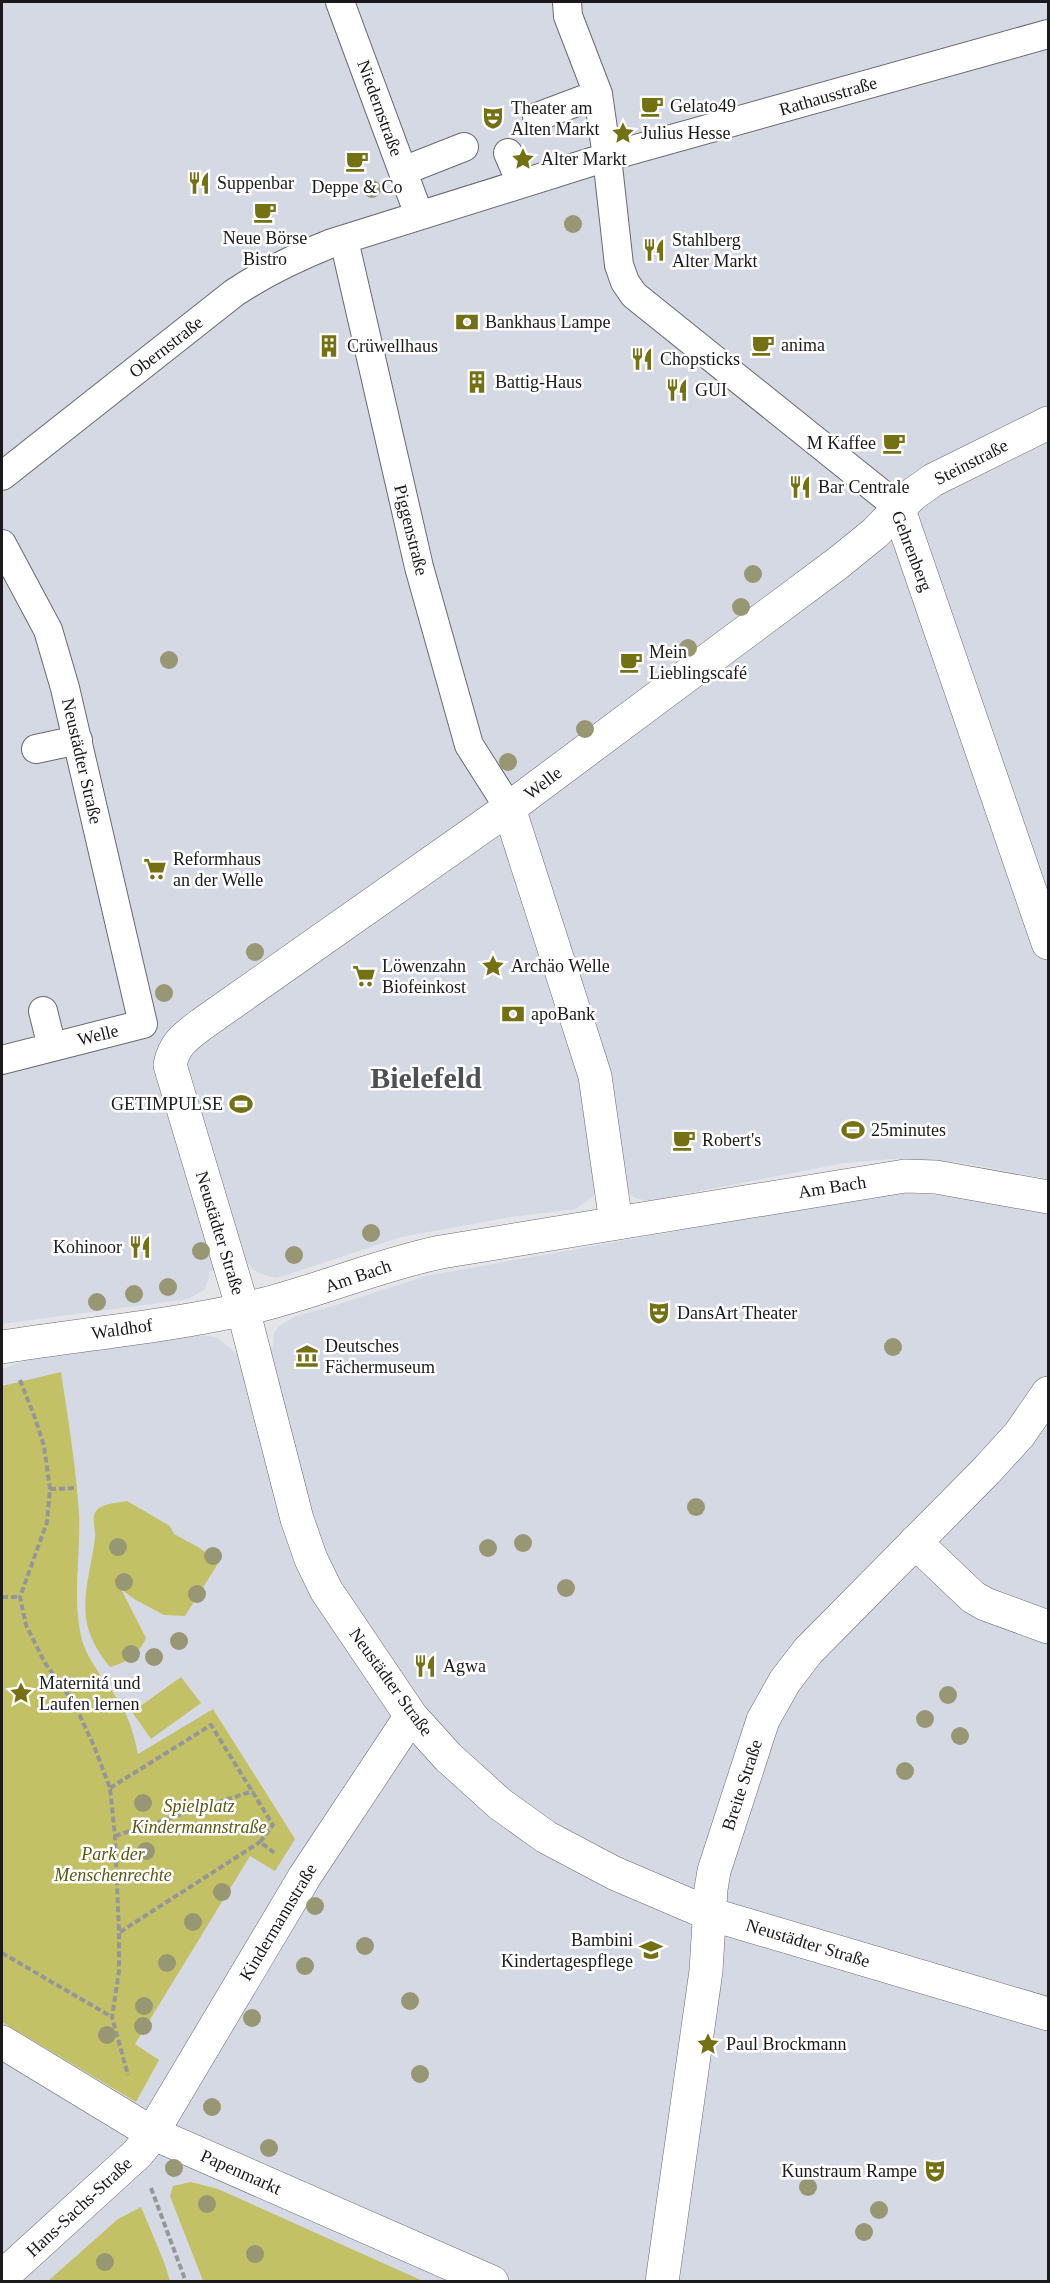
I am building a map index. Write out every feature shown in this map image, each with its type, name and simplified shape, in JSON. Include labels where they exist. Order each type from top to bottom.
[{"type":"street","name":"Niedernstraße","points":[[340,2],[392,106],[403,171],[419,215]]},
{"type":"street","points":[[344,240],[607,157],[598,94],[568,15],[567,2]]},
{"type":"street","name":"Rathausstraße","points":[[607,157],[1048,34]]},
{"type":"street","points":[[537,117],[598,94]]},
{"type":"street","points":[[403,171],[464,147]]},
{"type":"street","points":[[508,153],[520,183]]},
{"type":"street","name":"Gehrenberg","points":[[607,157],[619,265],[625,282],[634,296],[898,507],[1043,910],[1048,943]]},
{"type":"street","name":"Obernstraße","points":[[2,476],[252,281],[293,259],[344,240]]},
{"type":"street","name":"Piggenstraße","points":[[344,240],[419,567],[469,745],[509,808]]},
{"type":"street","name":"Steinstraße","points":[[898,507],[933,480],[1048,423]]},
{"type":"street","name":"Welle","points":[[177,1045],[202,1024],[509,808],[838,563],[874,533],[898,507]]},
{"type":"street","name":"Neustädter Straße","points":[[2,544],[48,630],[78,740],[143,1024]]},
{"type":"street","points":[[36,748],[78,740]]},
{"type":"street","points":[[509,808],[595,1076],[616,1223]]},
{"type":"street","name":"Welle","points":[[43,1011],[52,1047]]},
{"type":"street","points":[[143,1024],[177,1045]]},
{"type":"street","name":"Welle","points":[[2,1059],[143,1024]]},
{"type":"street","name":"Neustädter Straße","points":[[177,1045],[172,1054],[172,1074],[243,1310],[297,1519],[311,1559],[326,1590],[411,1716],[457,1765],[500,1804],[546,1837],[614,1873],[710,1914],[1048,2014]]},
{"type":"street","name":"Am Bach","points":[[243,1310],[308,1293],[411,1258],[905,1176],[936,1177],[1048,1197]]},
{"type":"street","name":"Waldhof","points":[[3,1347],[243,1310]]},
{"type":"street","name":"Breite Straße","points":[[662,2282],[706,1971],[714,1871],[763,1720],[785,1681],[808,1651],[1019,1435],[1048,1394]]},
{"type":"street","points":[[915,1542],[973,1597],[985,1604],[1048,1627]]},
{"type":"street","name":"Kindermannstraße","points":[[152,2133],[304,1876],[411,1716]]},
{"type":"street","name":"Papenmarkt","points":[[2,2042],[152,2133],[492,2282]]},
{"type":"street","name":"Hans-Sachs-Straße","points":[[2,2277],[137,2154],[152,2133]]},
{"type":"path","points":[[2,1953],[112,2017],[119,1971],[119,1932],[115,1836],[110,1788],[74,1703],[45,1663],[26,1625],[20,1597],[47,1522],[50,1489],[44,1446],[35,1418],[3,1347]]},
{"type":"path","points":[[50,1489],[77,1488]]},
{"type":"path","points":[[2,1597],[20,1597]]},
{"type":"path","points":[[110,1788],[211,1725],[273,1825],[260,1842],[119,1932]]},
{"type":"path","points":[[115,1836],[253,1791]]},
{"type":"path","points":[[260,1842],[304,1876]]},
{"type":"path","points":[[153,2193],[186,2282]]},
{"type":"shaded area","points":[[2,2],[1048,2],[1048,1179],[958,1162],[893,1159],[844,1163],[649,1201],[635,1198],[625,1190],[596,1187],[594,1195],[576,1209],[505,1218],[401,1237],[275,1278],[254,1270],[246,1261],[209,1272],[204,1290],[188,1299],[2,1324]]},
{"type":"shaded area","points":[[903,1193],[967,1197],[1048,1213],[1048,2281],[2,2281],[2,1369],[30,1359],[197,1335],[216,1337],[237,1354],[273,1347],[274,1334],[279,1326],[296,1316],[426,1276],[868,1197]]},
{"type":"green space","name":"Park der Menschenrechte","points":[[61,1372],[79,1513],[78,1621],[88,1655],[125,1713],[138,1754],[213,1709],[295,1839],[275,1871],[250,1856],[135,2044],[159,2060],[136,2102],[2,2022],[2,1386]]},
{"type":"green space","points":[[127,1501],[170,1526],[174,1534],[219,1562],[185,1616],[164,1615],[134,1599],[121,1589],[146,1638],[132,1657],[110,1667],[90,1634],[86,1619],[86,1589],[95,1538],[96,1511],[106,1505]]},
{"type":"green space","points":[[181,1677],[201,1703],[151,1739],[132,1712]]},
{"type":"green space","points":[[191,2182],[218,2189],[423,2281],[203,2281],[170,2196],[173,2186]]},
{"type":"green space","points":[[141,2207],[170,2281],[48,2281],[118,2219]]},
{"type":"place","name":"Gelato49","points":[[652,106]]},
{"type":"place","name":"Theater am Alten Markt","points":[[493,118]]},
{"type":"place","name":"Julius Hesse","points":[[623,133]]},
{"type":"place","name":"Alter Markt","points":[[523,159]]},
{"type":"place","name":"Deppe & Co","points":[[357,161]]},
{"type":"place","name":"Suppenbar","points":[[199,183]]},
{"type":"place","name":"Neue Börse Bistro","points":[[265,212]]},
{"type":"place","name":"Stahlberg Alter Markt","points":[[654,250]]},
{"type":"place","name":"Bankhaus Lampe","points":[[467,322]]},
{"type":"place","name":"anima","points":[[763,345]]},
{"type":"place","name":"Crüwellhaus","points":[[329,346]]},
{"type":"place","name":"Chopsticks","points":[[642,359]]},
{"type":"place","name":"Battig-Haus","points":[[477,382]]},
{"type":"place","name":"GUI","points":[[677,390]]},
{"type":"place","name":"M Kaffee","points":[[894,443]]},
{"type":"place","name":"Bar Centrale","points":[[800,487]]},
{"type":"place","name":"Mein Lieblingscafé","points":[[631,662]]},
{"type":"place","name":"Reformhaus an der Welle","points":[[155,869]]},
{"type":"place","name":"Archäo Welle","points":[[493,966]]},
{"type":"place","name":"Löwenzahn Biofeinkost","points":[[364,976]]},
{"type":"place","name":"apoBank","points":[[513,1014]]},
{"type":"place","name":"GETIMPULSE","points":[[241,1104]]},
{"type":"place","name":"25minutes","points":[[853,1130]]},
{"type":"place","name":"Robert's","points":[[684,1140]]},
{"type":"place","name":"Kohinoor","points":[[140,1247]]},
{"type":"place","name":"DansArt Theater","points":[[659,1313]]},
{"type":"place","name":"Deutsches Fächermuseum","points":[[307,1356]]},
{"type":"place","name":"Agwa","points":[[425,1666]]},
{"type":"place","name":"Maternitá und Laufen lernen","points":[[21,1693]]},
{"type":"place","name":"Bambini Kindertagespflege","points":[[651,1950]]},
{"type":"place","name":"Paul Brockmann","points":[[708,2044]]},
{"type":"place","name":"Kunstraum Rampe","points":[[935,2171]]},
{"type":"district","name":"Bielefeld","points":[[426,1077]]},
{"type":"park label","name":"Spielplatz Kindermannstraße","points":[[199,1816]]}]
